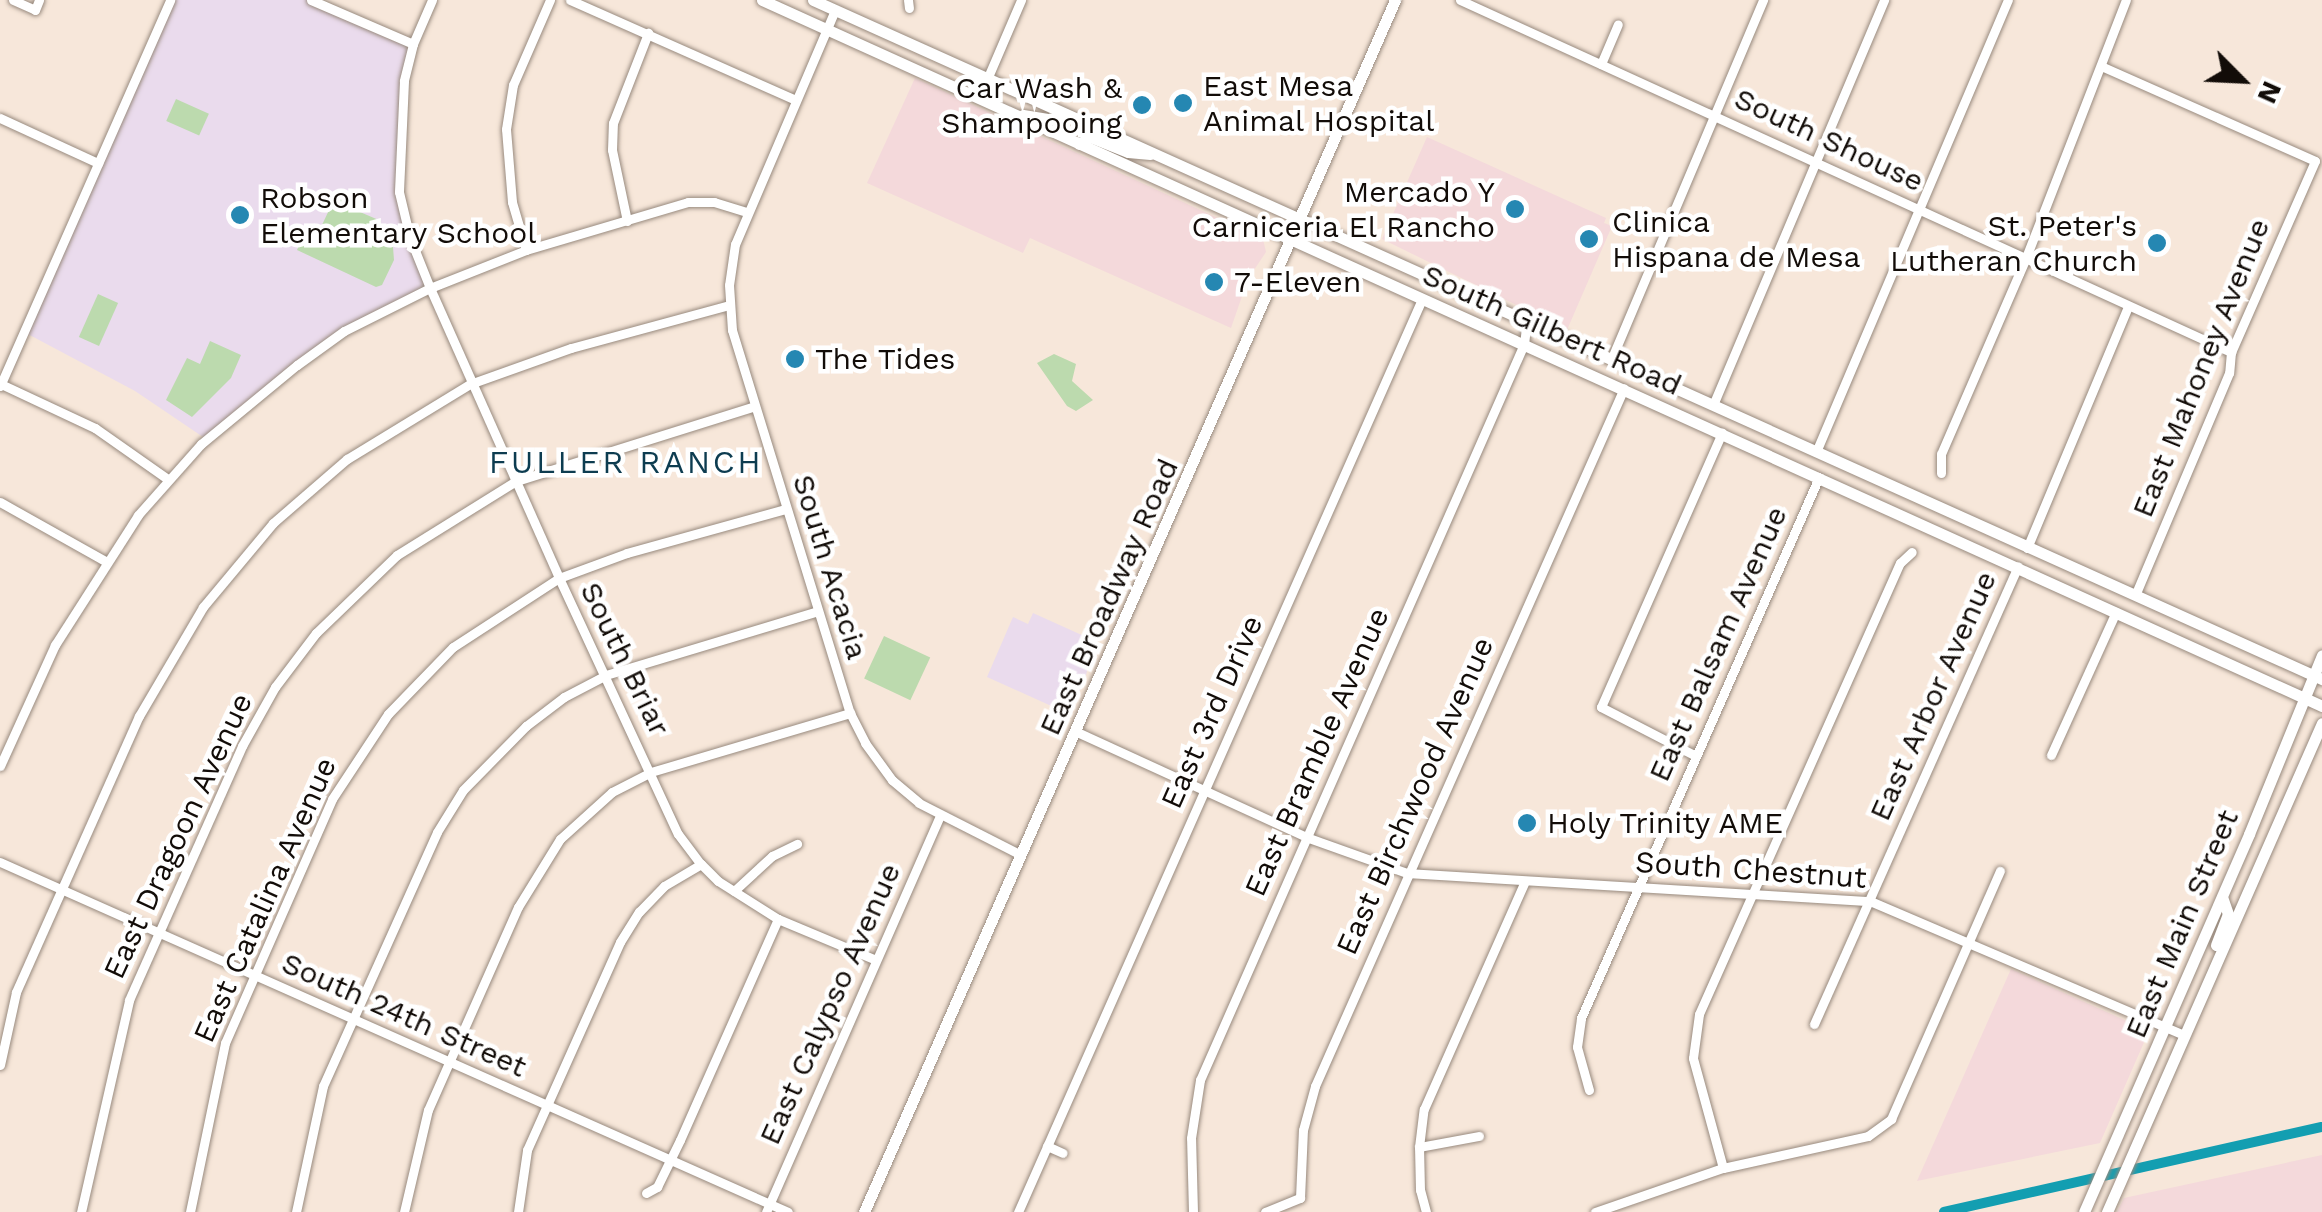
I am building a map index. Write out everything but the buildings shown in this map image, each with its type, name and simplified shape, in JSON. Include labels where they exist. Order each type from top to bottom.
[{"type":"main road","name":"South Gilbert Road","points":[[762,0],[781,4],[826,30],[2322,706]]},
{"type":"main road","name":"South Gilbert Road","points":[[813,0],[2318,677]]},
{"type":"main road","name":"East Broadway Road","points":[[864,1212],[1293,241],[1395,0]]},
{"type":"main road","points":[[1014,114],[1054,120],[1063,114]]},
{"type":"main road","points":[[1079,144],[1090,137],[1138,155],[1154,154]]},
{"type":"main road","name":"East Main Street","points":[[2084,1212],[2304,698],[2318,677],[2322,654]]},
{"type":"main road","name":"East Main Street","points":[[2106,1212],[2322,723]]},
{"type":"main road","points":[[2212,974],[2228,914],[2222,897]]},
{"type":"street","points":[[12,0],[37,5]]},
{"type":"street","points":[[168,480],[95,428],[1,385],[170,0]]},
{"type":"street","points":[[311,0],[413,44]]},
{"type":"street","name":"South Briar","points":[[432,0],[413,44],[402,100],[399,192],[410,238],[430,288],[558,578],[678,834],[702,864],[734,892],[778,918],[876,960]]},
{"type":"street","points":[[526,250],[512,202],[506,129],[512,85],[550,0]]},
{"type":"street","points":[[570,0],[796,100]]},
{"type":"street","points":[[980,98],[1021,0]]},
{"type":"street","name":"South Shouse","points":[[1460,0],[2231,352]]},
{"type":"street","points":[[1612,360],[1764,0]]},
{"type":"street","points":[[1713,405],[1884,0]]},
{"type":"street","points":[[1816,452],[2008,0]]},
{"type":"street","points":[[1941,473],[1941,454],[2026,260],[2126,0]]},
{"type":"street","name":"South Acacia","points":[[835,10],[746,212],[731,261],[729,305],[755,406],[850,712],[885,772],[940,816],[1022,855]]},
{"type":"street","points":[[1601,64],[1618,24]]},
{"type":"street","points":[[627,221],[612,150],[614,123],[648,33]]},
{"type":"street","name":"East Mahoney Avenue","points":[[2101,66],[2315,161],[2231,352],[2229,373],[2134,595]]},
{"type":"street","points":[[0,118],[98,164]]},
{"type":"street","points":[[0,766],[54,645],[106,561],[168,480],[206,439],[296,365],[344,331],[430,288],[526,250],[688,202],[714,202],[746,212]]},
{"type":"street","name":"East 3rd Drive","points":[[1018,1212],[1422,299]]},
{"type":"street","points":[[0,1065],[16,992],[139,716],[170,658],[214,592],[273,523],[348,459],[470,384],[571,348],[729,305]]},
{"type":"street","points":[[2027,548],[2128,307]]},
{"type":"street","name":"East Bramble Avenue","points":[[1192,1212],[1191,1138],[1200,1080],[1524,344],[1527,321]]},
{"type":"street","name":"East Birchwood Avenue","points":[[1265,1212],[1300,1198],[1303,1130],[1315,1086],[1624,388]]},
{"type":"street","name":"East Dragoon Avenue","points":[[80,1212],[129,1000],[242,746],[275,687],[316,633],[397,555],[516,480],[755,406]]},
{"type":"street","points":[[1696,756],[1601,708],[1722,433]]},
{"type":"street","name":"East Balsam Avenue","points":[[1589,1090],[1578,1047],[1581,1018],[1819,477]]},
{"type":"street","points":[[0,502],[106,561]]},
{"type":"street","name":"East Catalina Avenue","points":[[190,1212],[225,1042],[332,799],[388,714],[453,647],[558,578],[627,553],[786,509]]},
{"type":"street","points":[[1723,1168],[1693,1058],[1700,1014],[1900,563],[1912,552]]},
{"type":"street","name":"East Arbor Avenue","points":[[1814,1024],[2018,566]]},
{"type":"street","points":[[296,1212],[324,1086],[438,832],[463,790],[526,726],[564,697],[606,675],[818,611]]},
{"type":"street","points":[[2051,755],[2116,612]]},
{"type":"street","points":[[404,1212],[428,1110],[538,870],[560,838],[612,792],[651,772],[850,712]]},
{"type":"street","name":"South Chestnut","points":[[1077,732],[1306,838],[1407,873],[1870,901],[1970,940],[2184,1034]]},
{"type":"street","name":"East Calypso Avenue","points":[[768,1208],[940,816]]},
{"type":"street","points":[[734,892],[772,856],[797,844]]},
{"type":"street","name":"South 24th Street","points":[[0,862],[671,1160],[768,1208],[788,1212]]},
{"type":"street","points":[[518,1212],[526,1150],[639,912],[664,886],[702,864]]},
{"type":"street","points":[[1595,1212],[1723,1168],[1868,1136],[1891,1119],[2000,872]]},
{"type":"street","points":[[1426,1212],[1419,1147],[1424,1109],[1525,881]]},
{"type":"street","points":[[646,1194],[657,1187],[671,1160],[778,918]]},
{"type":"street","points":[[1419,1147],[1479,1136]]},
{"type":"street","points":[[1047,1146],[1063,1153]]},
{"type":"shaded area","name":"Robson Elementary School","points":[[170,0],[311,0],[413,44],[404,81],[399,192],[430,288],[344,331],[206,439],[135,391],[24,332]]},
{"type":"shaded area","points":[[915,78],[1263,239],[1266,252],[1248,279],[1231,328],[1030,238],[1023,253],[867,183]]},
{"type":"shaded area","points":[[1427,137],[1606,218],[1604,223],[1612,226],[1567,330],[1382,239]]},
{"type":"shaded area","points":[[1033,613],[1095,641],[1085,679],[1069,714],[987,677],[1013,617],[1028,624]]},
{"type":"shaded area","points":[[2011,969],[2149,1031],[2100,1143],[1917,1181]]},
{"type":"shaded area","points":[[2322,1155],[2322,1212],[2117,1212],[2124,1198]]},
{"type":"green space","points":[[176,99],[209,114],[199,136],[166,121]]},
{"type":"green space","points":[[337,193],[356,202],[353,209],[381,221],[374,238],[393,247],[394,260],[382,285],[376,287],[297,250],[305,232],[337,246],[342,233],[322,225]]},
{"type":"green space","points":[[98,294],[118,303],[99,346],[79,337]]},
{"type":"green space","points":[[210,341],[241,355],[231,378],[192,417],[166,400],[187,358],[200,364]]},
{"type":"green space","points":[[1054,354],[1076,364],[1072,381],[1093,400],[1076,411],[1067,406],[1037,363]]},
{"type":"green space","points":[[884,636],[930,658],[910,700],[864,679]]},
{"type":"waterway","points":[[1944,1212],[2322,1127]]},
{"type":"place","name":"East Mesa Animal Hospital","points":[[1183,103]]},
{"type":"place","name":"Car Wash & Shampooing","points":[[1142,105]]},
{"type":"place","name":"Mercado Y Carniceria El Rancho","points":[[1515,209]]},
{"type":"place","name":"Robson Elementary School","points":[[240,215]]},
{"type":"place","name":"Clinica Hispana de Mesa","points":[[1589,239]]},
{"type":"place","name":"St. Peter's Lutheran Church","points":[[2157,243]]},
{"type":"place","name":"7-Eleven","points":[[1214,282]]},
{"type":"place","name":"The Tides","points":[[795,359]]},
{"type":"place","name":"Holy Trinity AME","points":[[1527,823]]},
{"type":"district","name":"FULLER RANCH","points":[[626,462]]}]
